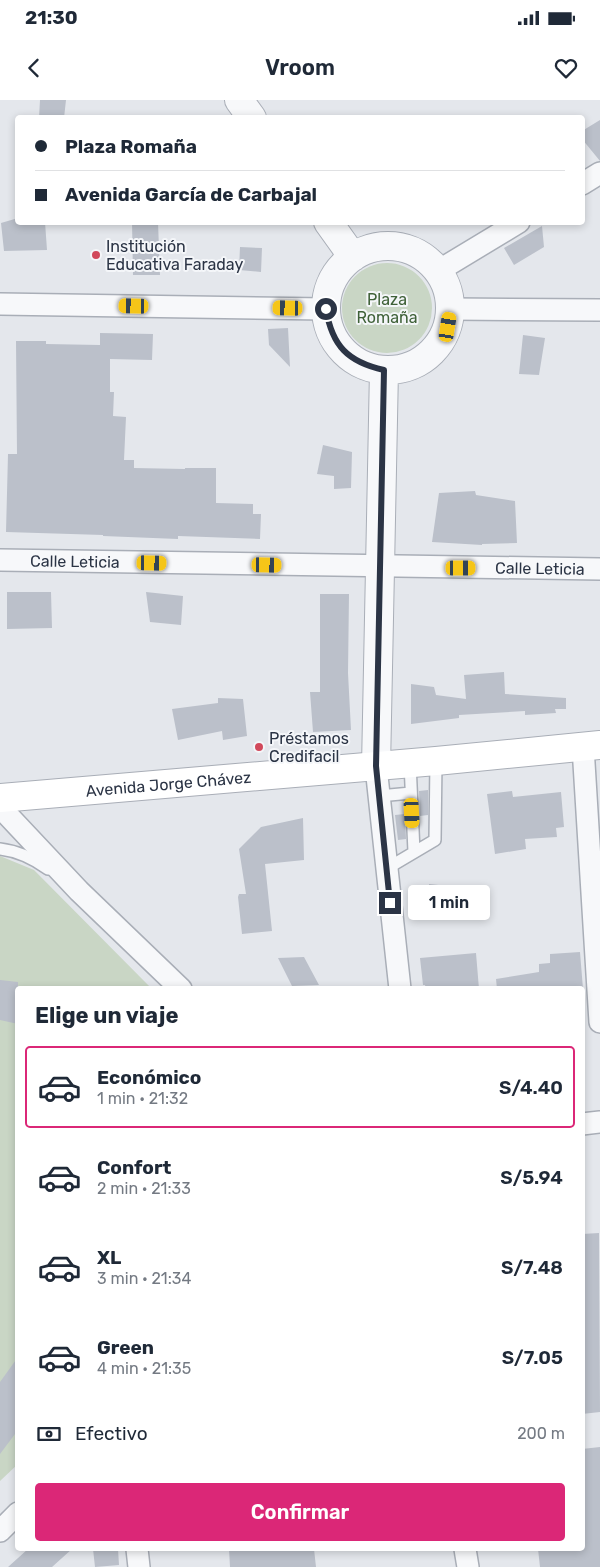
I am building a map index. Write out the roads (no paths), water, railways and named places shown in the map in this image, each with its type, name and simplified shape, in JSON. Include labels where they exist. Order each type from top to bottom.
[{"type":"main road","name":"Avenida Jorge Chávez","points":[[0,798],[592,746]]},
{"type":"street","points":[[239,100],[250,115]]},
{"type":"street","points":[[585,182],[600,173]]},
{"type":"street","points":[[330,225],[353,257]]},
{"type":"street","points":[[438,271],[513,225]]},
{"type":"street","points":[[389,246],[408,249],[425,258],[438,271],[447,288],[451,309],[448,327],[438,346],[424,360],[405,368],[384,370],[366,366],[350,357],[337,344],[329,327],[326,309],[329,289],[338,271],[353,257],[370,248],[389,246]]},
{"type":"street","points":[[0,304],[326,309]]},
{"type":"street","points":[[451,309],[600,310]]},
{"type":"street","points":[[384,370],[376,766],[400,986]]},
{"type":"street","name":"Calle Leticia","points":[[0,560],[600,569]]},
{"type":"street","points":[[592,746],[600,1022]]},
{"type":"street","points":[[0,806],[79,891],[178,986]]},
{"type":"street","points":[[585,1124],[600,1122]]},
{"type":"street","points":[[0,1531],[15,1516]]},
{"type":"street","points":[[137,1551],[139,1567]]},
{"type":"street","points":[[466,1551],[468,1567]]},
{"type":"lane","points":[[386,869],[435,840],[436,761]]},
{"type":"lane","points":[[410,763],[414,852]]},
{"type":"lane","points":[[378,796],[411,793]]},
{"type":"lane","name":"Avenida Jorge Chávez","points":[[0,806],[34,796]]},
{"type":"lane","points":[[0,848],[11,850],[38,862],[79,891]]},
{"type":"place","name":"Institución Educativa Faraday","points":[[96,255]]},
{"type":"place","name":"Préstamos Credifacil","points":[[259,747]]},
{"type":"park label","name":"Plaza Romaña","points":[[387,308]]}]
